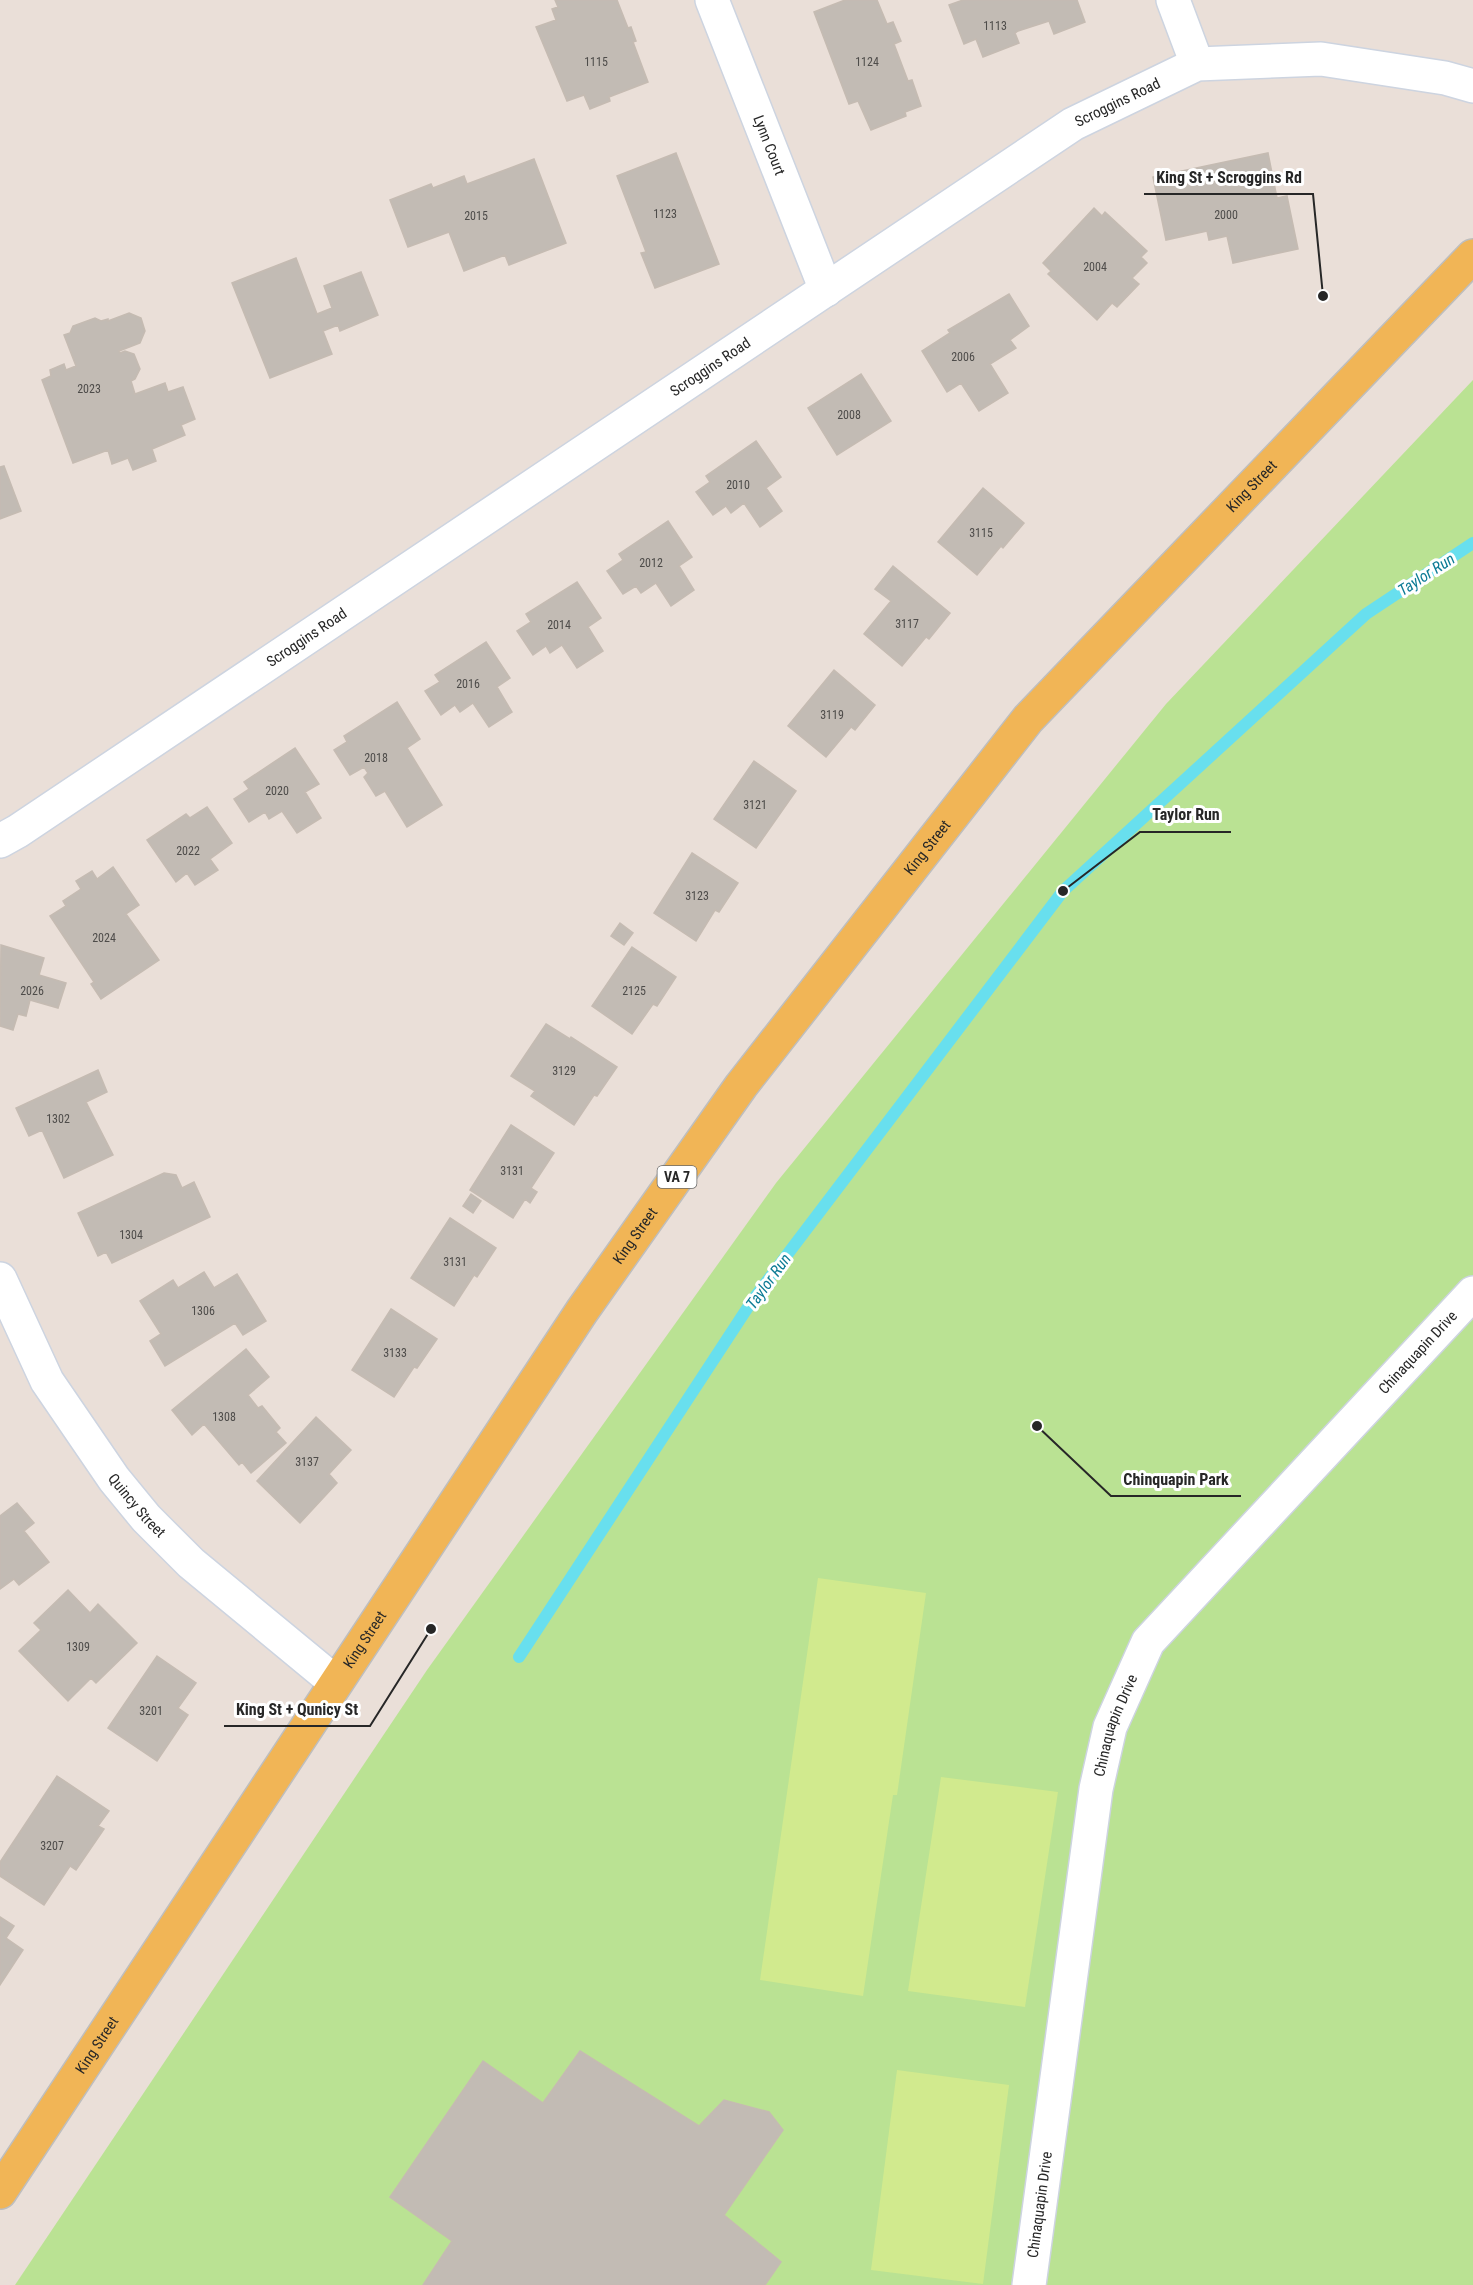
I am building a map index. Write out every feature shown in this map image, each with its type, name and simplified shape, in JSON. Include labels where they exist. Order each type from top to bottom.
[{"type":"main road","name":"King Street","points":[[0,2192],[582,1311],[741,1086],[1028,719],[1473,256]]},
{"type":"street","name":"Lynn Court","points":[[712,0],[826,290]]},
{"type":"street","points":[[1173,0],[1197,64]]},
{"type":"street","name":"Scroggins Road","points":[[0,841],[1073,124],[1197,64],[1321,59],[1445,78],[1473,86]]},
{"type":"street","name":"Quincy Street","points":[[3,1293],[47,1381],[114,1479],[146,1518],[191,1563],[335,1682]]},
{"type":"street","name":"Chinaquapin Drive","points":[[1029,2285],[1096,1789],[1110,1727],[1148,1642],[1473,1293]]},
{"type":"green space","points":[[1473,380],[1473,2285],[15,2285],[427,1670],[776,1183],[1166,704]]},
{"type":"green space","points":[[818,1578],[926,1593],[897,1795],[893,1795],[863,1996],[760,1980]]},
{"type":"green space","points":[[941,1777],[1058,1792],[1025,2007],[908,1991]]},
{"type":"green space","points":[[897,2070],[1009,2085],[983,2284],[871,2270]]},
{"type":"building","points":[[555,0],[617,0],[628,28],[631,27],[636,41],[633,42],[648,82],[609,97],[610,101],[590,109],[584,95],[567,101],[536,27],[556,20],[552,9],[558,7]]},
{"type":"building","points":[[845,0],[877,0],[887,24],[893,22],[901,41],[894,44],[908,81],[912,80],[921,106],[905,112],[906,116],[871,130],[858,101],[849,104],[814,12]]},
{"type":"building","points":[[963,0],[1077,0],[1085,22],[1054,34],[1049,21],[1018,31],[1015,33],[1019,43],[983,57],[976,39],[964,44],[949,5]]},
{"type":"building","points":[[676,153],[719,264],[655,288],[641,253],[646,252],[617,176]]},
{"type":"building","points":[[1268,153],[1277,198],[1287,196],[1298,249],[1233,263],[1227,236],[1209,240],[1207,231],[1166,240],[1153,177]]},
{"type":"building","points":[[534,159],[566,243],[509,265],[505,255],[464,271],[449,232],[408,247],[390,200],[431,184],[433,188],[464,176],[467,184]]},
{"type":"building","points":[[1094,208],[1102,216],[1105,212],[1147,251],[1141,257],[1147,263],[1132,278],[1139,284],[1117,307],[1112,303],[1097,320],[1048,274],[1051,271],[1043,263]]},
{"type":"building","points":[[296,258],[317,314],[332,308],[324,286],[361,272],[378,315],[340,331],[338,325],[323,331],[332,354],[270,378],[232,283]]},
{"type":"building","points":[[1009,294],[1029,326],[1010,340],[1016,348],[990,364],[1008,393],[979,411],[961,383],[947,392],[922,351],[950,333],[948,330]]},
{"type":"building","points":[[129,313],[141,318],[145,331],[140,343],[119,351],[134,354],[140,369],[135,379],[131,381],[135,394],[165,383],[168,392],[183,387],[195,419],[181,425],[185,435],[152,449],[156,461],[133,470],[128,458],[112,464],[108,450],[73,463],[42,380],[51,376],[50,370],[64,364],[66,370],[76,366],[64,335],[70,333],[73,326],[95,318],[101,321],[108,319],[108,321]]},
{"type":"building","points":[[861,374],[891,421],[837,455],[808,408]]},
{"type":"building","points":[[756,441],[781,477],[766,488],[782,511],[760,527],[744,503],[731,513],[726,506],[713,515],[696,492],[710,482],[706,476]]},
{"type":"building","points":[[4,466],[21,511],[0,519],[0,467]]},
{"type":"building","points":[[983,488],[1024,523],[977,575],[938,542]]},
{"type":"building","points":[[668,521],[692,557],[679,566],[694,590],[671,606],[656,583],[641,593],[636,586],[623,594],[607,571],[623,560],[619,554]]},
{"type":"building","points":[[893,566],[950,613],[929,639],[926,637],[902,666],[864,634],[891,601],[875,589]]},
{"type":"building","points":[[577,582],[601,618],[588,627],[603,651],[577,668],[562,645],[550,653],[546,646],[533,655],[517,631],[531,622],[526,614]]},
{"type":"building","points":[[486,642],[510,678],[497,687],[512,712],[489,727],[473,703],[460,712],[455,705],[441,715],[425,691],[440,682],[435,675]]},
{"type":"building","points":[[834,670],[875,705],[855,730],[851,727],[826,757],[788,726]]},
{"type":"building","points":[[397,702],[420,739],[407,748],[442,805],[407,827],[385,791],[376,796],[364,777],[368,773],[364,767],[350,775],[334,750],[347,742],[344,736]]},
{"type":"building","points":[[295,748],[319,784],[305,792],[321,818],[297,833],[282,811],[269,819],[265,812],[249,822],[234,799],[249,789],[244,782]]},
{"type":"building","points":[[754,761],[796,791],[756,848],[714,819]]},
{"type":"building","points":[[207,807],[232,843],[210,859],[218,870],[195,885],[187,873],[176,882],[147,840],[186,814],[190,818]]},
{"type":"building","points":[[692,853],[738,883],[719,912],[715,910],[696,941],[654,913]]},
{"type":"building","points":[[113,867],[139,905],[126,914],[159,960],[101,999],[91,984],[94,982],[50,916],[66,906],[63,901],[81,889],[76,881],[92,871],[97,879]]},
{"type":"building","points":[[620,923],[633,933],[624,945],[611,936]]},
{"type":"building","points":[[1,945],[44,958],[39,975],[66,983],[58,1008],[30,1000],[26,1016],[18,1014],[13,1030],[0,1026]]},
{"type":"building","points":[[632,947],[676,977],[657,1006],[653,1004],[632,1034],[592,1006]]},
{"type":"building","points":[[546,1024],[570,1039],[571,1037],[617,1067],[597,1096],[594,1095],[574,1125],[531,1096],[535,1091],[511,1076]]},
{"type":"building","points":[[98,1070],[107,1092],[86,1102],[113,1155],[64,1178],[42,1130],[29,1136],[16,1108]]},
{"type":"building","points":[[511,1125],[554,1153],[531,1188],[537,1192],[530,1203],[525,1199],[513,1218],[470,1190]]},
{"type":"building","points":[[164,1173],[176,1175],[182,1188],[194,1182],[210,1217],[112,1263],[106,1252],[98,1256],[78,1213]]},
{"type":"building","points":[[471,1194],[481,1201],[473,1213],[463,1206]]},
{"type":"building","points":[[450,1218],[496,1248],[477,1277],[474,1275],[454,1306],[411,1278]]},
{"type":"building","points":[[204,1272],[214,1288],[237,1274],[266,1321],[243,1335],[235,1323],[165,1366],[150,1341],[161,1334],[140,1301],[173,1280],[178,1288]]},
{"type":"building","points":[[391,1309],[437,1339],[417,1368],[414,1367],[394,1397],[352,1370]]},
{"type":"building","points":[[246,1349],[269,1377],[248,1395],[258,1408],[262,1406],[280,1428],[276,1432],[286,1443],[251,1473],[242,1462],[239,1465],[204,1424],[192,1435],[172,1410]]},
{"type":"building","points":[[316,1417],[351,1450],[329,1474],[337,1483],[300,1523],[257,1481]]},
{"type":"building","points":[[17,1503],[34,1523],[24,1531],[49,1562],[19,1585],[14,1579],[0,1589],[0,1516]]},
{"type":"building","points":[[68,1590],[90,1613],[98,1604],[137,1643],[96,1683],[91,1678],[68,1701],[19,1651],[41,1630],[34,1623]]},
{"type":"building","points":[[157,1656],[196,1683],[178,1708],[188,1715],[157,1761],[108,1728]]},
{"type":"building","points":[[57,1776],[109,1811],[98,1826],[104,1829],[76,1870],[70,1866],[44,1905],[0,1876],[0,1862]]},
{"type":"building","points":[[0,1917],[14,1926],[6,1938],[23,1950],[0,1985]]},
{"type":"building","points":[[580,2051],[699,2126],[724,2100],[769,2112],[783,2130],[724,2215],[781,2262],[765,2285],[423,2285],[452,2241],[390,2197],[483,2061],[543,2103]]},
{"type":"waterway","name":"Taylor Run","points":[[519,1657],[752,1301],[1063,891],[1366,614],[1473,543]]},
{"type":"place","name":"King St + Scroggins Rd","points":[[1323,296]]},
{"type":"place","name":"Taylor Run","points":[[1063,891]]},
{"type":"place","name":"Chinquapin Park","points":[[1037,1426]]},
{"type":"place","name":"King St + Qunicy St","points":[[431,1629]]}]
